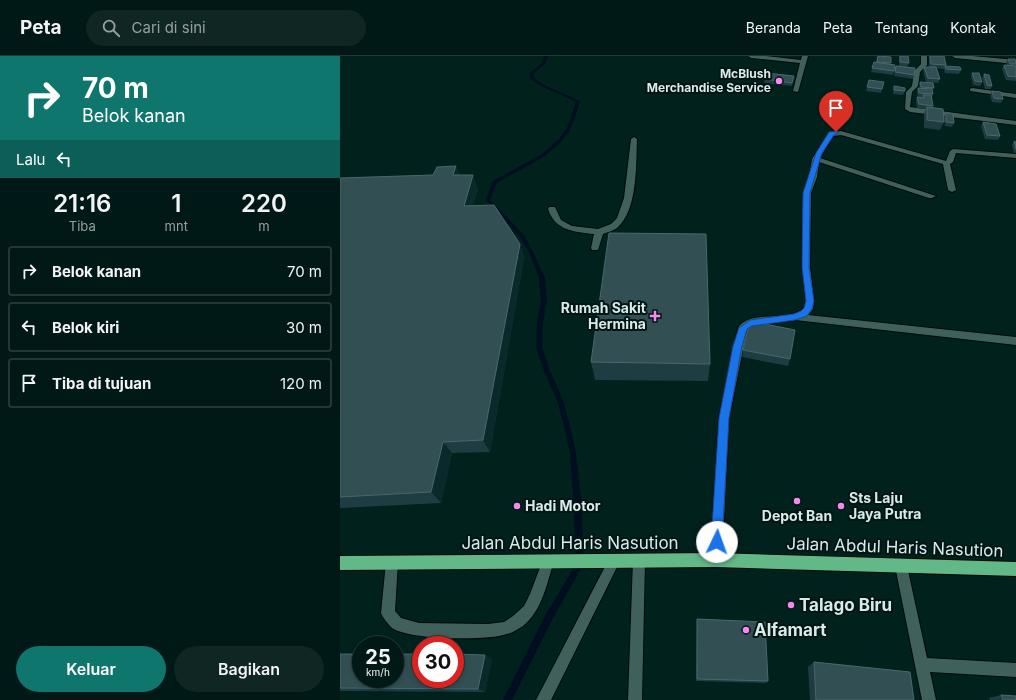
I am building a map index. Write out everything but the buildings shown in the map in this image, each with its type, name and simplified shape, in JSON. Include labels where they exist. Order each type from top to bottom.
[{"type":"highway","name":"Jalan Abdul Haris Nasution","points":[[340,564],[392,562],[716,560],[901,566],[1015,572]]},
{"type":"street","points":[[751,56],[804,59],[796,91]]},
{"type":"street","points":[[924,56],[924,65],[917,71],[915,86],[908,92],[907,108],[910,110],[1016,123]]},
{"type":"street","points":[[955,56],[1016,62]]},
{"type":"street","points":[[972,90],[1016,96]]},
{"type":"street","points":[[795,317],[804,313],[808,309],[810,301],[806,267],[805,213],[807,193],[813,177],[816,159],[832,134],[836,132],[946,163]]},
{"type":"street","points":[[552,209],[553,217],[560,225],[575,230],[600,232],[614,226],[622,216],[628,194],[634,139]]},
{"type":"street","points":[[946,163],[949,162],[953,151],[1016,156]]},
{"type":"street","points":[[816,159],[932,196]]},
{"type":"street","points":[[946,163],[952,190]]},
{"type":"street","points":[[595,248],[600,232]]},
{"type":"street","points":[[716,560],[724,418],[743,328],[750,323],[795,317],[1016,341]]},
{"type":"street","points":[[634,700],[639,560]]},
{"type":"street","points":[[392,562],[388,613],[398,623],[418,630],[488,631],[506,628],[518,621],[529,611],[551,561]]},
{"type":"street","points":[[543,700],[614,561]]},
{"type":"street","points":[[901,566],[929,700]]},
{"type":"street","points":[[922,665],[1016,670]]},
{"type":"waterway","points":[[507,700],[549,617],[575,572],[579,555],[578,508],[573,454],[560,400],[547,371],[539,347],[540,322],[544,301],[542,278],[531,252],[522,236],[488,200],[495,182],[544,155],[561,140],[570,124],[578,102],[567,95],[543,86],[532,78],[532,73],[544,63],[546,56]]},
{"type":"place","name":"McBlush Merchandise Service","points":[[779,81]]},
{"type":"place","name":"Rumah Sakit Hermina","points":[[655,316]]},
{"type":"place","name":"Depot Ban","points":[[797,501]]},
{"type":"place","name":"Hadi Motor","points":[[517,506]]},
{"type":"place","name":"Sts Laju Jaya Putra","points":[[841,506]]},
{"type":"place","name":"Talago Biru","points":[[791,605]]},
{"type":"place","name":"Alfamart","points":[[746,630]]},
{"type":"route","points":[[717,542],[724,418],[743,328],[750,323],[795,317],[804,313],[808,309],[810,301],[806,267],[805,213],[807,193],[813,177],[816,159],[832,134],[836,132]]}]
